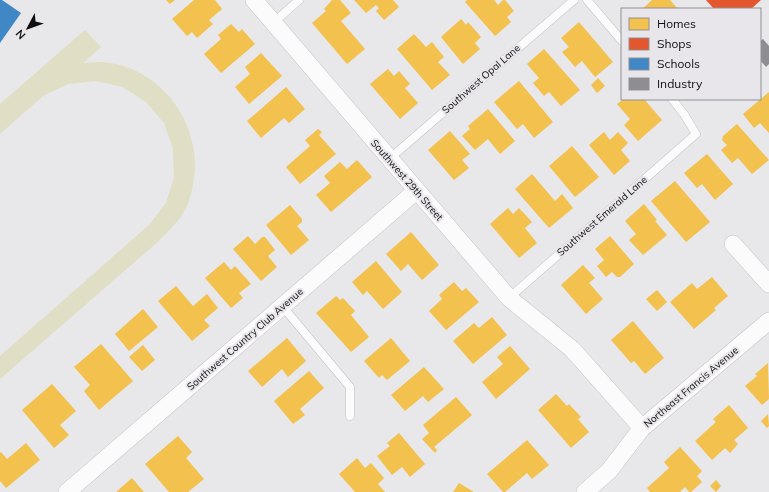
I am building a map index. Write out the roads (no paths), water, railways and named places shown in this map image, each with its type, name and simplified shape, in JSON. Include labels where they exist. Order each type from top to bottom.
[{"type":"street","name":"Southwest 29th Street","points":[[254,0],[509,298],[572,349],[642,428]]},
{"type":"street","name":"Southwest Country Club Avenue","points":[[71,490],[416,191]]},
{"type":"street","points":[[732,244],[769,284]]},
{"type":"street","name":"Northeast Francis Avenue","points":[[585,492],[609,471],[642,428],[769,321]]},
{"type":"lane","points":[[273,23],[299,0]]},
{"type":"lane","name":"Southwest Opal Lane","points":[[389,158],[574,0]]},
{"type":"lane","points":[[587,0],[621,40]]},
{"type":"lane","name":"Southwest Emerald Lane","points":[[509,298],[696,134],[684,114],[673,100]]},
{"type":"lane","points":[[283,307],[350,387],[350,416]]}]
